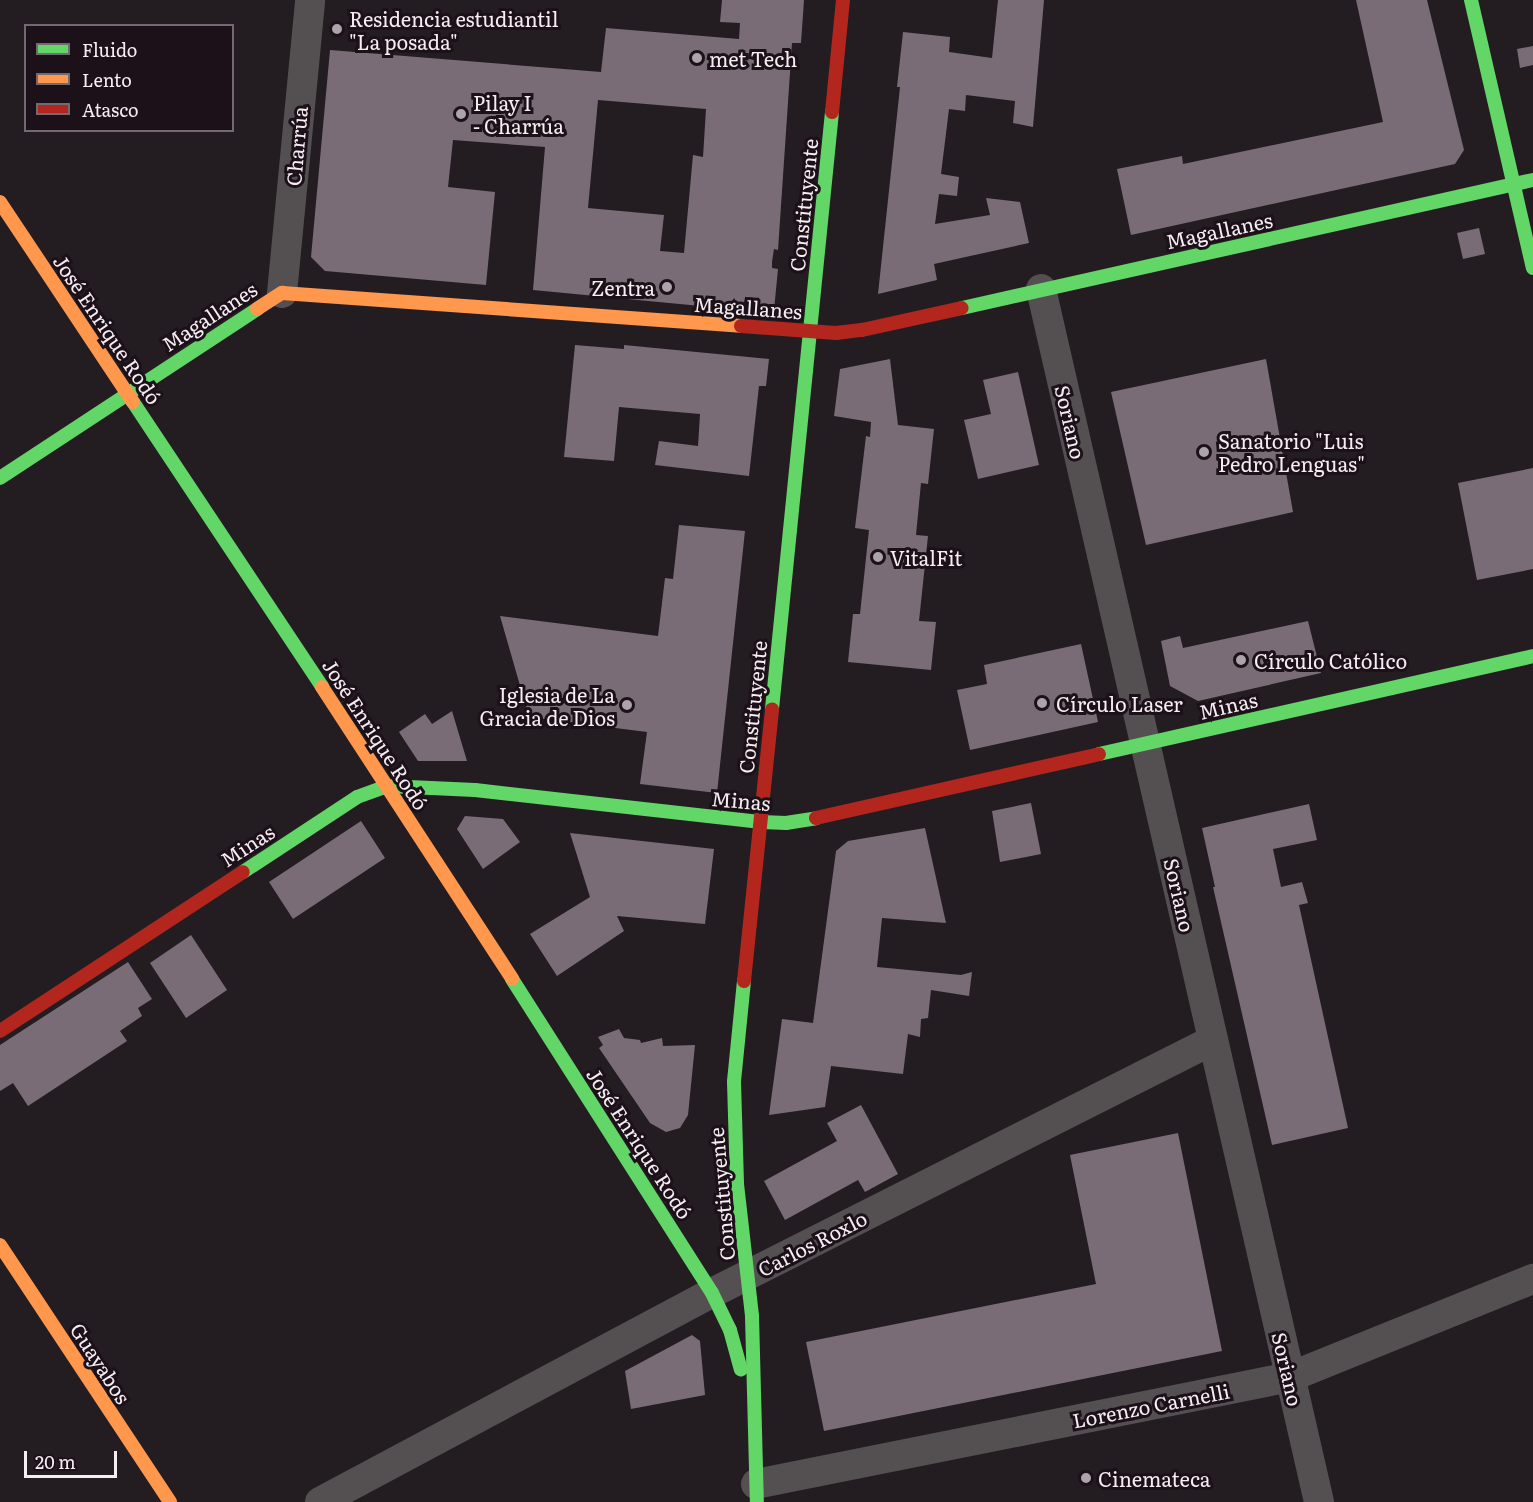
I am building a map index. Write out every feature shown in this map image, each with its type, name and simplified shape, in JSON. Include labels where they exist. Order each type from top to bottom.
[{"type":"street","name":"Charrúa","points":[[282,292],[310,0]]},
{"type":"street","name":"Constituyente","points":[[756,1493],[752,1316],[737,1184],[734,1082],[843,0]]},
{"type":"street","points":[[1471,0],[1533,268]]},
{"type":"street","name":"Magallanes","points":[[0,478],[282,292],[809,332],[862,330],[1533,180]]},
{"type":"street","name":"José Enrique Rodó","points":[[0,202],[387,786],[712,1293]]},
{"type":"street","name":"Soriano","points":[[1041,289],[1319,1502]]},
{"type":"street","name":"Minas","points":[[0,1031],[357,797],[387,786],[475,790],[759,822],[807,820],[1533,656]]},
{"type":"street","name":"Carlos Roxlo","points":[[320,1502],[712,1293],[1213,1040]]},
{"type":"street","name":"Guayabos","points":[[0,1245],[170,1502]]},
{"type":"street","name":"Lorenzo Carnelli","points":[[756,1493],[1290,1377],[1533,1279]]},
{"type":"street","name":"Constituyente","points":[[712,1293],[730,1330],[754,1418]]},
{"type":"building","points":[[722,0],[804,0],[801,43],[792,43],[778,250],[774,249],[772,262],[772,268],[778,269],[774,310],[766,309],[765,313],[710,311],[711,307],[533,290],[545,147],[453,140],[448,187],[495,192],[486,285],[325,271],[311,257],[330,50],[601,72],[606,28],[739,39],[740,23],[720,22]],"holes":[[[598,100],[706,109],[703,157],[693,155],[684,253],[660,251],[664,215],[588,208]]]},
{"type":"building","points":[[998,0],[1044,0],[1033,127],[1013,123],[1015,101],[966,95],[965,111],[949,109],[941,174],[959,177],[957,196],[939,194],[935,224],[990,215],[986,198],[1020,202],[1029,243],[934,264],[937,280],[878,294],[900,87],[897,87],[903,32],[950,37],[949,52],[992,58]]},
{"type":"building","points":[[1356,0],[1427,0],[1464,150],[1455,164],[1131,235],[1117,169],[1182,156],[1183,164],[1383,122]]},
{"type":"building","points":[[1533,46],[1533,65],[1520,68],[1517,49]]},
{"type":"building","points":[[1479,228],[1485,254],[1463,259],[1457,233]]},
{"type":"building","points":[[575,345],[624,349],[624,345],[769,359],[766,386],[759,386],[749,476],[655,465],[659,441],[698,446],[700,414],[619,407],[614,461],[564,457]]},
{"type":"building","points":[[890,359],[898,425],[934,429],[928,484],[921,483],[916,535],[928,536],[919,621],[936,622],[931,670],[848,662],[853,614],[860,614],[869,530],[855,528],[866,436],[870,437],[871,422],[834,416],[840,369]]},
{"type":"building","name":"Sanatorio \"Luis Pedro Lenguas\"","points":[[1266,359],[1293,512],[1146,545],[1111,392]]},
{"type":"building","points":[[1018,372],[1039,465],[978,479],[964,420],[991,414],[983,380]]},
{"type":"building","points":[[1533,468],[1533,569],[1477,580],[1458,483]]},
{"type":"building","points":[[679,525],[745,531],[717,793],[640,784],[647,732],[529,717],[500,616],[658,636],[665,578],[673,579]]},
{"type":"building","name":"Círculo Católico","points":[[1308,621],[1321,673],[1198,701],[1170,686],[1161,641],[1180,636],[1183,648]]},
{"type":"building","name":"Círculo Laser","points":[[1081,644],[1098,722],[970,750],[957,690],[987,684],[984,665]]},
{"type":"building","points":[[452,711],[467,761],[418,761],[399,732],[425,714],[432,724]]},
{"type":"building","points":[[1031,803],[1041,854],[1000,862],[992,811]]},
{"type":"building","points":[[1309,804],[1317,840],[1273,849],[1281,887],[1302,882],[1308,903],[1299,905],[1348,1128],[1272,1145],[1213,887],[1215,887],[1202,828]]},
{"type":"building","points":[[465,816],[503,819],[520,842],[483,869],[457,829]]},
{"type":"building","points":[[361,821],[385,858],[293,919],[269,882]]},
{"type":"building","points":[[925,828],[946,923],[882,918],[877,967],[961,975],[972,972],[969,996],[931,990],[928,1018],[921,1019],[920,1037],[908,1034],[903,1074],[831,1066],[825,1107],[769,1115],[782,1019],[813,1023],[836,851],[848,841]]},
{"type":"building","points":[[570,833],[714,849],[705,924],[617,916],[624,931],[557,976],[530,934],[590,897]]},
{"type":"building","points":[[191,935],[227,990],[186,1018],[150,963]]},
{"type":"building","points":[[128,962],[152,999],[138,1008],[142,1016],[120,1031],[127,1041],[28,1106],[13,1083],[0,1091],[0,1045]]},
{"type":"building","points":[[619,1029],[624,1038],[640,1040],[641,1043],[662,1038],[663,1046],[695,1045],[688,1115],[680,1128],[666,1132],[650,1123],[599,1048],[603,1045],[598,1037]]},
{"type":"building","points":[[861,1105],[898,1174],[865,1192],[858,1180],[785,1220],[764,1181],[837,1141],[827,1123]]},
{"type":"building","points":[[1178,1133],[1222,1351],[824,1431],[806,1342],[1096,1284],[1070,1155]]},
{"type":"building","points":[[692,1335],[700,1341],[705,1395],[631,1409],[625,1371]]},
{"type":"traffic: fast","points":[[1471,0],[1533,268]]},
{"type":"traffic: fast","points":[[772,709],[832,112]]},
{"type":"traffic: fast","points":[[962,308],[1533,180]]},
{"type":"traffic: fast","points":[[0,478],[257,309]]},
{"type":"traffic: fast","points":[[133,402],[322,687]]},
{"type":"traffic: fast","points":[[1099,754],[1533,656]]},
{"type":"traffic: fast","points":[[243,872],[357,797],[387,786],[475,790],[759,822],[786,823],[816,818]]},
{"type":"traffic: fast","points":[[512,979],[712,1293],[730,1330],[741,1370]]},
{"type":"traffic: fast","points":[[744,981],[734,1082],[737,1184],[752,1316],[757,1502]]},
{"type":"traffic: slow","points":[[0,202],[133,402]]},
{"type":"traffic: slow","points":[[257,309],[282,293],[741,326]]},
{"type":"traffic: slow","points":[[322,687],[512,979]]},
{"type":"traffic: slow","points":[[0,1245],[170,1502]]},
{"type":"traffic: jam","points":[[832,112],[843,0]]},
{"type":"traffic: jam","points":[[741,326],[836,333],[862,330],[962,308]]},
{"type":"traffic: jam","points":[[744,981],[772,709]]},
{"type":"traffic: jam","points":[[816,818],[1099,754]]},
{"type":"traffic: jam","points":[[0,1031],[243,872]]},
{"type":"place","name":"Residencia estudiantil \"La posada\"","points":[[337,29]]},
{"type":"place","name":"met Tech","points":[[697,58]]},
{"type":"place","name":"Pilay I - Charrúa","points":[[461,114]]},
{"type":"place","name":"Zentra","points":[[667,287]]},
{"type":"place","name":"Sanatorio \"Luis Pedro Lenguas\"","points":[[1204,452]]},
{"type":"place","name":"VitalFit","points":[[878,557]]},
{"type":"place","name":"Círculo Católico","points":[[1241,660]]},
{"type":"place","name":"Círculo Laser","points":[[1042,703]]},
{"type":"place","name":"Iglesia de La Gracia de Dios","points":[[627,705]]},
{"type":"place","name":"Cinemateca","points":[[1086,1478]]}]
